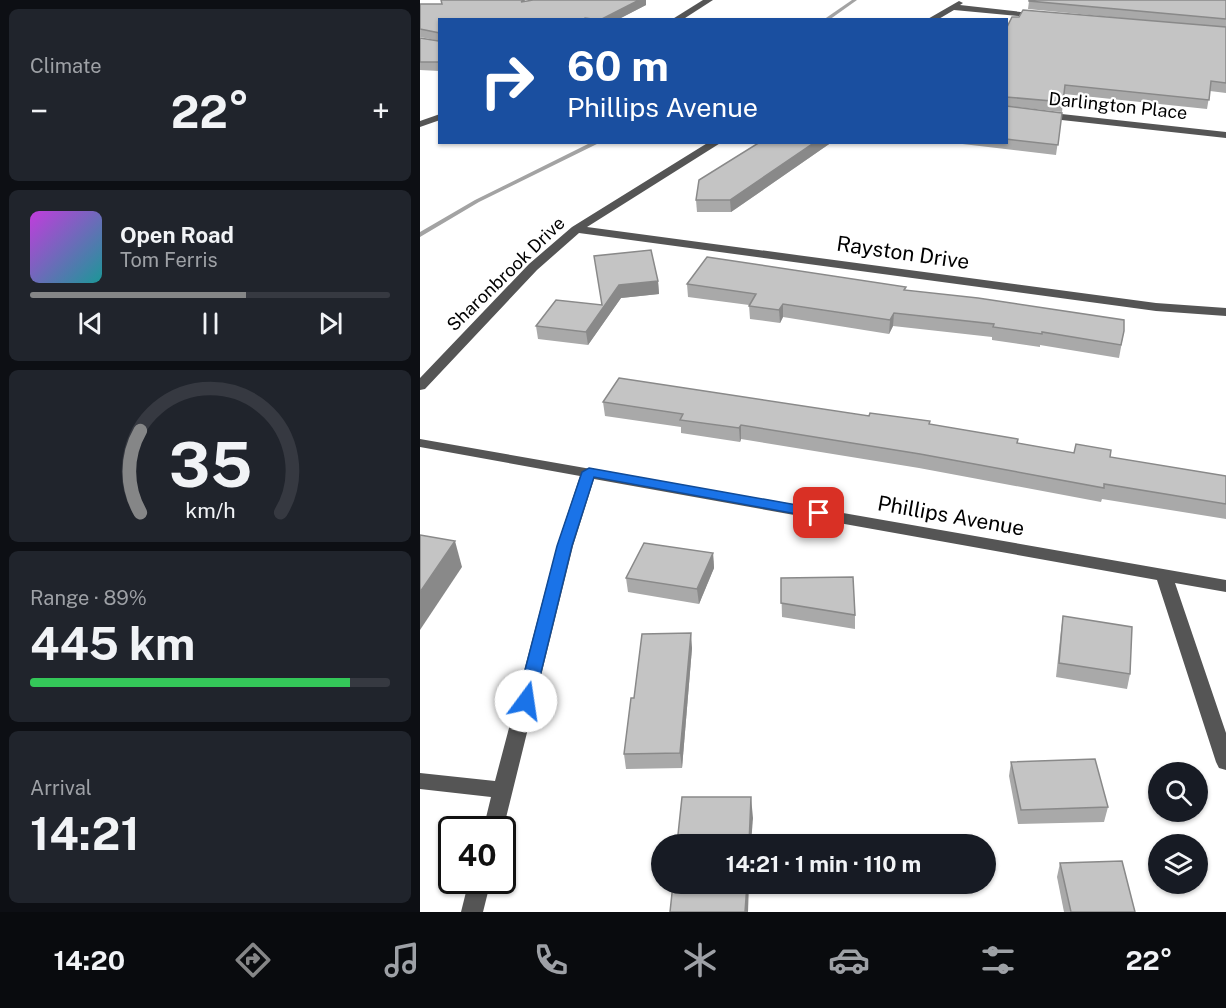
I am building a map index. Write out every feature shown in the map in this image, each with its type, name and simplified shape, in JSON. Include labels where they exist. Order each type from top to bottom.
[{"type":"street","points":[[678,18],[709,0]]},
{"type":"street","points":[[933,18],[964,0]]},
{"type":"street","points":[[952,7],[1051,17]]},
{"type":"street","name":"Darlington Place","points":[[1008,111],[1226,135]]},
{"type":"street","points":[[420,124],[438,118]]},
{"type":"street","name":"Sharonbrook Drive","points":[[420,386],[533,267],[576,229],[714,144]]},
{"type":"street","name":"Rayston Drive","points":[[576,229],[1156,307],[1226,312]]},
{"type":"street","name":"Phillips Avenue","points":[[420,442],[1226,586]]},
{"type":"street","points":[[496,816],[565,546],[589,472]]},
{"type":"street","points":[[1164,575],[1226,762]]},
{"type":"street","points":[[420,781],[503,790]]},
{"type":"street","points":[[472,912],[476,894]]},
{"type":"building","points":[[441,0],[524,0],[521,2],[639,0],[604,18],[438,18],[438,33],[420,29],[420,4],[442,4]]},
{"type":"building","points":[[1226,0],[1226,19],[1029,1]]},
{"type":"building","points":[[1023,10],[1226,27],[1226,83],[1211,81],[1209,100],[1065,85],[1063,102],[1008,97],[1008,25],[1012,17],[1019,17]]},
{"type":"building","points":[[420,38],[438,41],[438,62],[420,62]]},
{"type":"building","points":[[1008,106],[1062,113],[1058,145],[1008,139]]},
{"type":"building","points":[[757,144],[812,144],[730,200],[696,200],[699,180]]},
{"type":"building","points":[[651,250],[658,281],[619,285],[586,332],[536,326],[556,300],[602,305],[594,256]]},
{"type":"building","points":[[707,257],[906,287],[904,290],[978,298],[1124,320],[1124,331],[1121,345],[1042,332],[1042,334],[993,327],[994,324],[894,313],[890,320],[783,304],[779,310],[749,306],[756,294],[687,284]]},
{"type":"building","points":[[619,378],[869,416],[870,413],[930,421],[929,424],[1018,439],[1017,443],[1074,453],[1076,444],[1111,450],[1110,457],[1226,476],[1226,504],[1104,484],[1104,488],[920,454],[741,425],[739,428],[680,420],[683,414],[603,402]]},
{"type":"building","points":[[420,535],[455,541],[420,592]]},
{"type":"building","points":[[644,543],[713,553],[697,589],[626,578]]},
{"type":"building","points":[[853,577],[855,615],[781,603],[781,578]]},
{"type":"building","points":[[1063,616],[1132,627],[1130,674],[1059,663]]},
{"type":"building","points":[[691,633],[680,753],[624,754],[642,634]]},
{"type":"building","points":[[1095,759],[1108,807],[1021,810],[1011,762]]},
{"type":"building","points":[[682,797],[751,797],[749,834],[678,834]]},
{"type":"building","points":[[1122,861],[1135,912],[1071,912],[1060,863]]},
{"type":"building","points":[[672,894],[746,894],[745,912],[670,912]]},
{"type":"waterway","points":[[828,18],[855,0]]},
{"type":"waterway","points":[[420,235],[477,201],[594,144]]},
{"type":"route","points":[[526,701],[565,546],[589,472],[819,513]]}]
